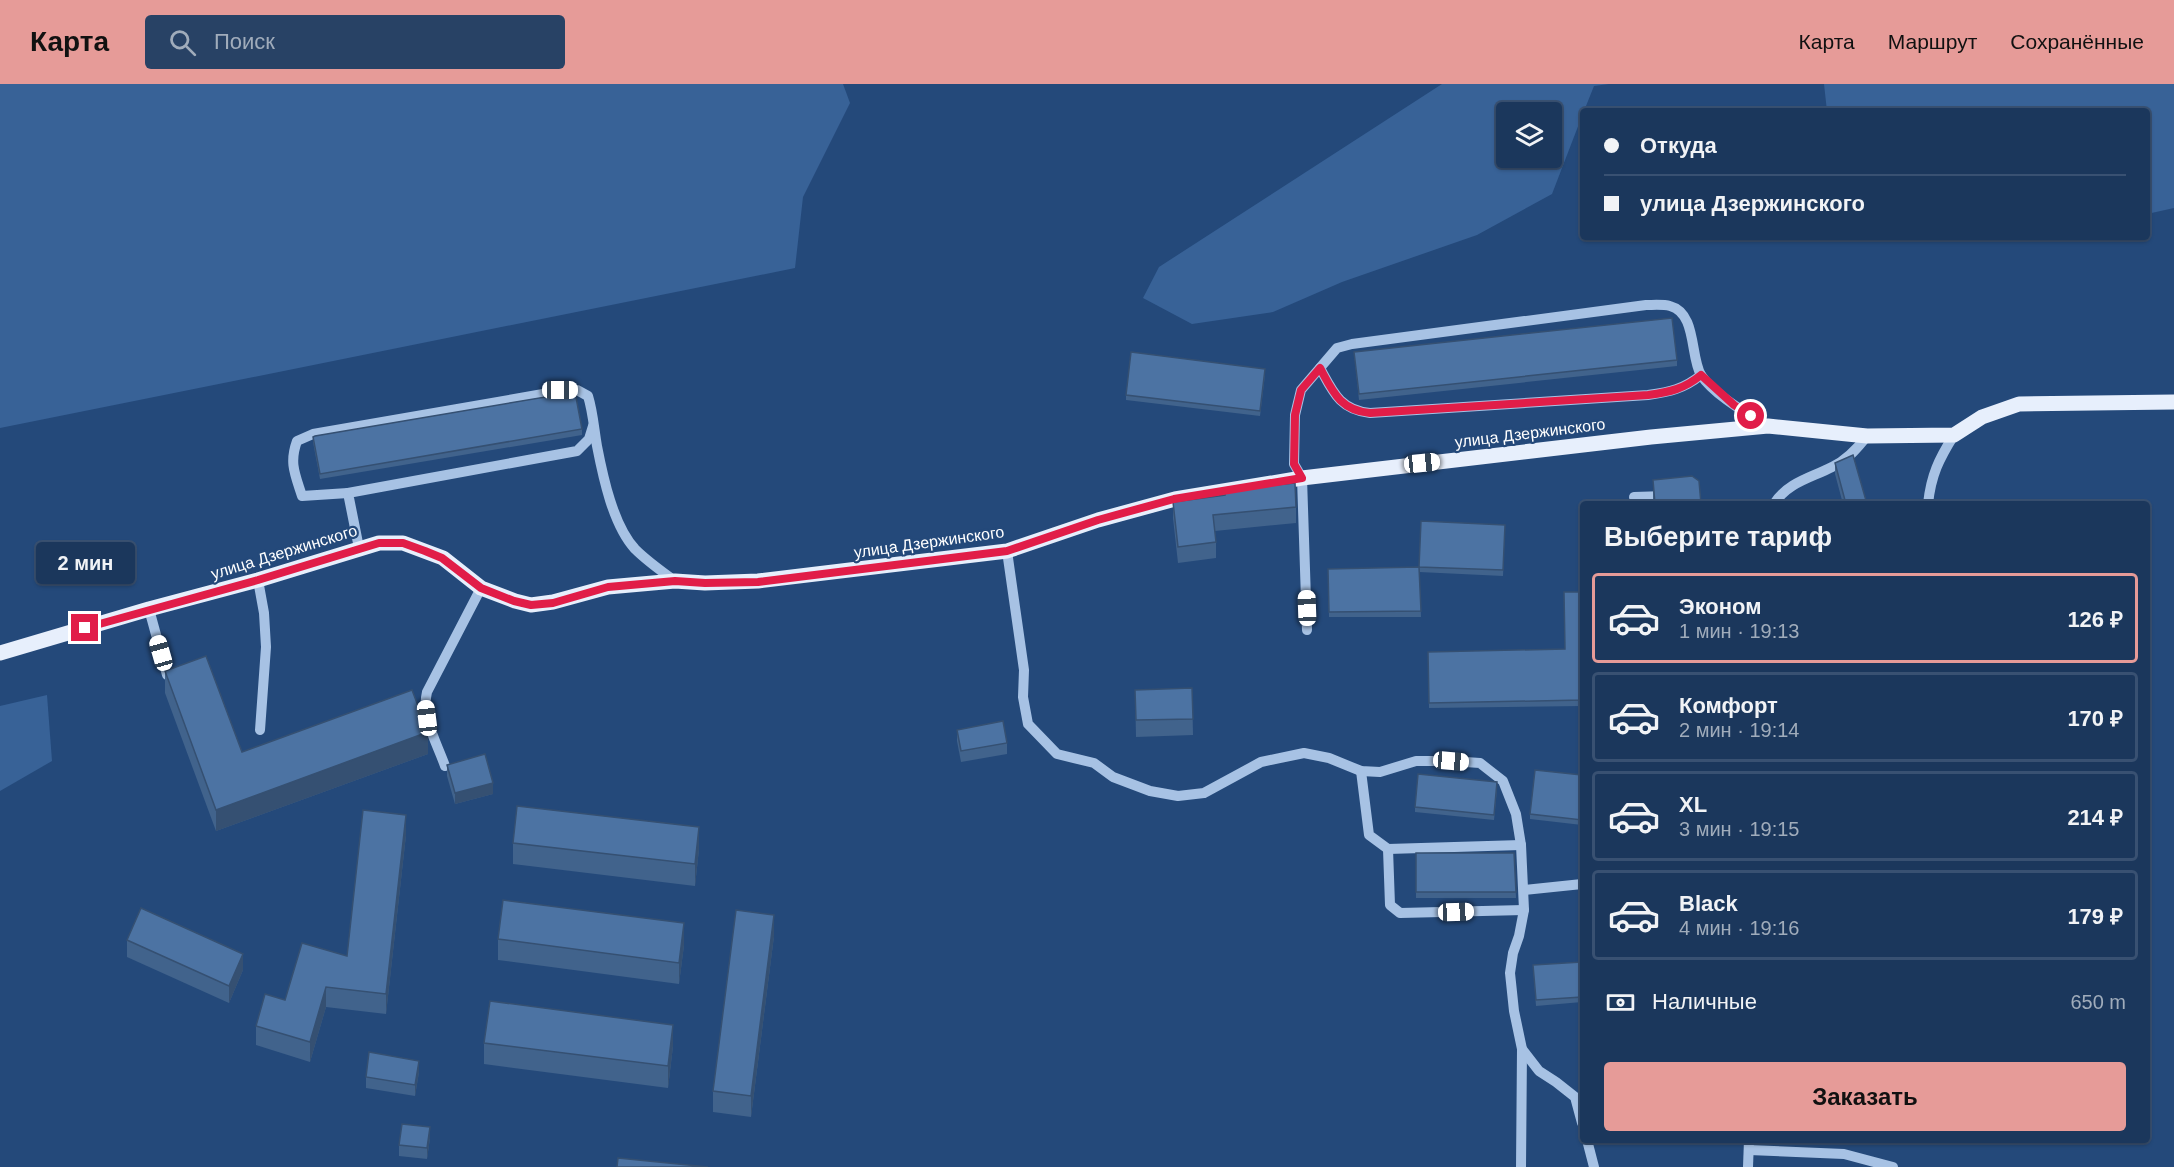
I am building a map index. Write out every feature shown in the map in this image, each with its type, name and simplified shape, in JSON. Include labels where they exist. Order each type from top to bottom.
[{"type":"main road","points":[[1954,435],[1982,417],[2019,404],[2174,402]]},
{"type":"main road","name":"улица Дзержинского","points":[[0,653],[258,580],[379,543],[403,543],[442,558],[481,588],[531,605],[553,603],[608,587],[675,581],[758,582],[1007,551],[1098,520],[1174,499],[1302,478],[1652,437],[1768,426],[1867,436],[1954,435]]},
{"type":"street","points":[[1307,630],[1302,478],[1294,464],[1295,415],[1301,390],[1337,348],[1352,344],[1646,304],[1671,306],[1684,316],[1690,328],[1701,375],[1734,405],[1768,426]]},
{"type":"street","points":[[1320,368],[1332,391],[1347,407],[1370,413],[1648,395],[1673,392],[1690,384],[1701,375]]},
{"type":"street","points":[[594,423],[589,439],[577,451],[348,492],[302,496],[292,466],[297,441],[313,434],[560,390],[577,390],[588,396],[594,423],[597,446],[611,501],[622,530],[633,548],[675,581]]},
{"type":"street","points":[[1928,501],[1930,484],[1938,460],[1954,435]]},
{"type":"street","points":[[1777,501],[1787,489],[1809,476],[1832,468],[1847,458],[1867,436]]},
{"type":"street","points":[[348,492],[359,548]]},
{"type":"street","points":[[1634,497],[1679,496]]},
{"type":"street","points":[[1007,551],[1024,670],[1023,697],[1028,724],[1057,754],[1094,763],[1113,777],[1150,791],[1178,796],[1204,793],[1261,762],[1305,753],[1329,758],[1361,771],[1380,772],[1416,761],[1480,763],[1503,781],[1516,814],[1524,890],[1524,910],[1510,973],[1514,1011],[1522,1050],[1521,1167]]},
{"type":"street","points":[[258,580],[264,613],[266,647],[260,730]]},
{"type":"street","points":[[445,766],[427,718],[425,701],[481,588]]},
{"type":"street","points":[[149,609],[167,675]]},
{"type":"street","points":[[1361,771],[1369,835],[1388,849],[1521,845]]},
{"type":"street","points":[[1388,849],[1390,905],[1400,912],[1524,910]]},
{"type":"street","points":[[1524,890],[1580,884]]},
{"type":"street","points":[[1522,1050],[1539,1071],[1575,1097],[1580,1116]]},
{"type":"street","points":[[1588,1143],[1594,1167]]},
{"type":"street","points":[[1748,1167],[1749,1145],[1844,1154],[1893,1167]]},
{"type":"shaded area","points":[[0,84],[843,84],[850,103],[803,197],[795,268],[0,428]]},
{"type":"shaded area","points":[[1442,84],[1609,84],[1594,86],[1585,108],[1580,108],[1580,121],[1552,194],[1477,235],[1342,282],[1273,312],[1192,324],[1143,298],[1159,267]]},
{"type":"shaded area","points":[[1824,84],[2174,84],[2174,208],[2150,213],[2150,108],[1827,108]]},
{"type":"shaded area","points":[[47,695],[52,761],[0,791],[0,706]]},
{"type":"building","points":[[1672,318],[1677,360],[1359,394],[1354,352]]},
{"type":"building","points":[[1131,352],[1265,369],[1260,411],[1126,395]]},
{"type":"building","points":[[575,392],[582,429],[320,474],[313,437],[315,436]]},
{"type":"building","points":[[1853,455],[1866,501],[1845,501],[1835,463]]},
{"type":"building","points":[[1692,476],[1699,481],[1701,501],[1655,501],[1653,480]]},
{"type":"building","points":[[1295,483],[1296,507],[1213,515],[1216,542],[1178,547],[1173,502],[1225,495],[1225,490]]},
{"type":"building","points":[[1421,521],[1505,525],[1503,570],[1419,567]]},
{"type":"building","points":[[1419,567],[1421,611],[1329,612],[1328,569]]},
{"type":"building","points":[[1564,592],[1580,592],[1580,700],[1429,703],[1428,652],[1565,649]]},
{"type":"building","points":[[206,656],[242,752],[412,690],[428,732],[216,810],[165,671]]},
{"type":"building","points":[[1192,688],[1193,719],[1136,720],[1135,690]]},
{"type":"building","points":[[1003,721],[1007,743],[961,751],[957,730]]},
{"type":"building","points":[[485,754],[493,783],[455,793],[447,765]]},
{"type":"building","points":[[1535,770],[1580,775],[1580,820],[1530,814]]},
{"type":"building","points":[[1418,774],[1497,782],[1494,815],[1415,807]]},
{"type":"building","points":[[517,806],[699,827],[695,864],[513,843]]},
{"type":"building","points":[[363,810],[406,815],[386,994],[326,987],[310,1042],[256,1026],[265,994],[285,1000],[302,943],[347,956]]},
{"type":"building","points":[[1416,853],[1514,853],[1516,892],[1416,892]]},
{"type":"building","points":[[503,900],[684,923],[679,963],[498,939]]},
{"type":"building","points":[[141,908],[243,954],[229,986],[127,940]]},
{"type":"building","points":[[736,910],[774,915],[751,1096],[713,1091]]},
{"type":"building","points":[[1580,962],[1580,997],[1536,1000],[1533,965]]},
{"type":"building","points":[[490,1001],[673,1025],[668,1066],[484,1043]]},
{"type":"building","points":[[369,1052],[419,1061],[415,1085],[366,1077]]},
{"type":"building","points":[[402,1124],[430,1127],[427,1148],[399,1145]]},
{"type":"building","points":[[618,1158],[708,1167],[617,1167]]},
{"type":"route","points":[[85,628],[258,580],[379,543],[403,543],[425,551],[442,558],[481,588],[531,605],[553,603],[608,587],[675,581],[758,582],[1007,551],[1098,520],[1174,499],[1302,478],[1294,464],[1295,415],[1301,390],[1320,368],[1332,391],[1347,407],[1370,413],[1648,395],[1673,392],[1690,384],[1701,375],[1734,405],[1751,416]]}]
